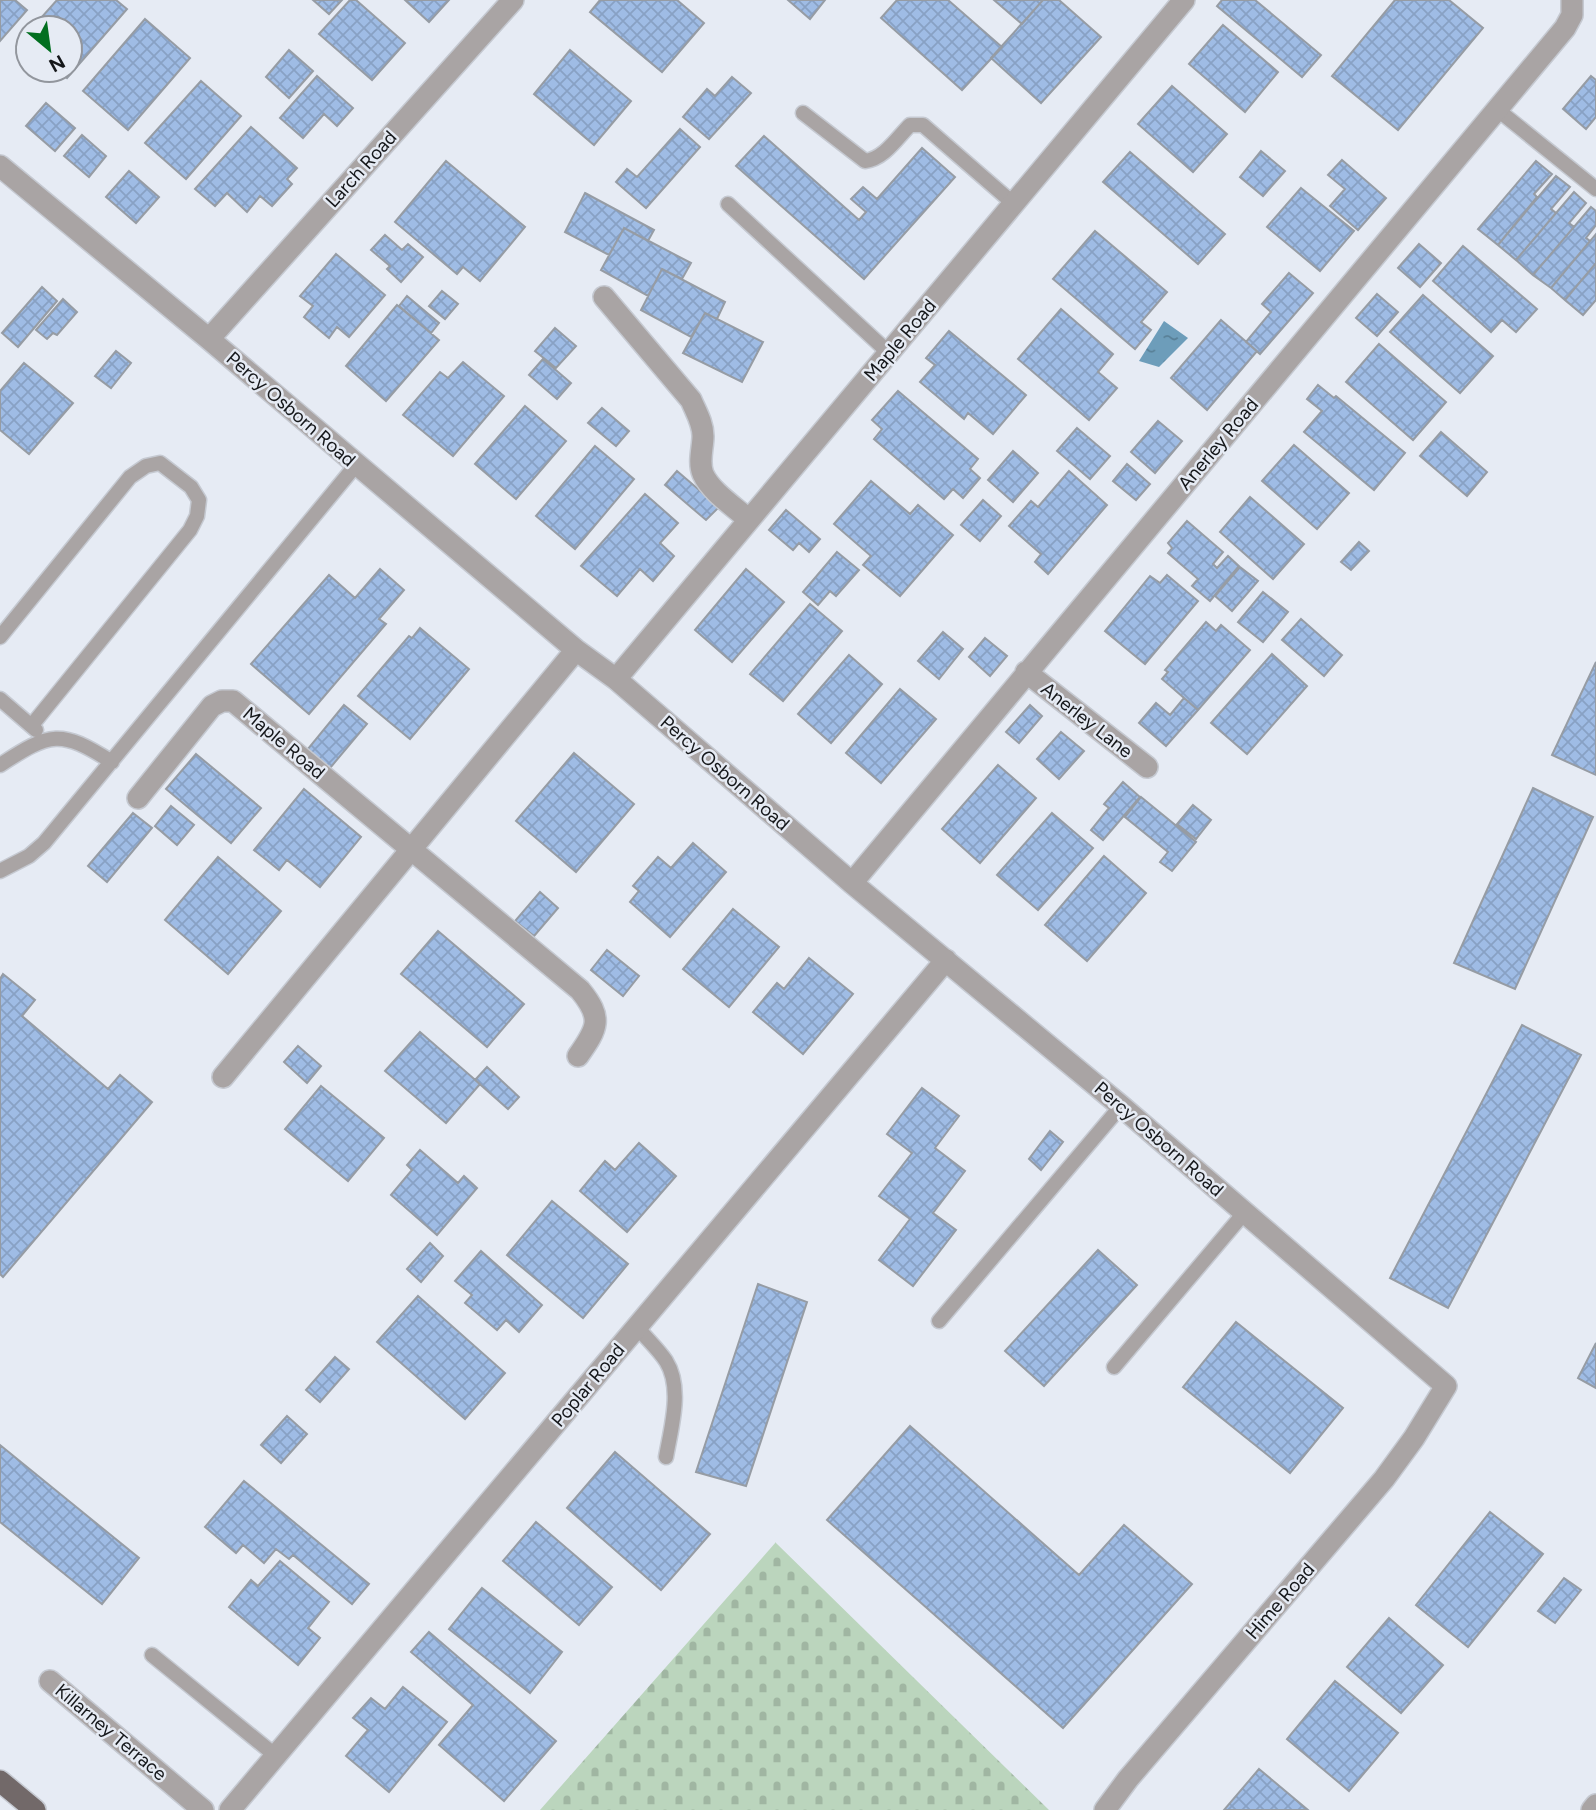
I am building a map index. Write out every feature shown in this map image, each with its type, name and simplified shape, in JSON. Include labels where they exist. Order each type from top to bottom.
[{"type":"main road","points":[[0,1781],[34,1810]]},
{"type":"street","name":"Larch Road","points":[[209,339],[513,0]]},
{"type":"street","name":"Maple Road","points":[[617,679],[1184,0]]},
{"type":"street","name":"Anerley Road","points":[[852,883],[1566,28],[1572,15],[1572,0]]},
{"type":"street","name":"Percy Osborn Road","points":[[0,166],[576,650],[617,679],[852,883],[1121,1106],[1446,1386]]},
{"type":"street","points":[[604,296],[691,400],[700,419],[703,435],[703,473],[718,492],[750,520]]},
{"type":"street","points":[[223,1077],[576,650]]},
{"type":"street","name":"Anerley Lane","points":[[1026,672],[1147,767]]},
{"type":"street","name":"Maple Road","points":[[138,798],[212,706],[222,701],[233,701],[580,990],[591,1004],[597,1018],[594,1031],[578,1056]]},
{"type":"street","name":"Poplar Road","points":[[230,1810],[946,960]]},
{"type":"street","name":"Hime Road","points":[[1105,1810],[1128,1779],[1384,1479],[1414,1438],[1446,1386]]},
{"type":"street","name":"Killarney Terrace","points":[[50,1681],[203,1810]]},
{"type":"street","points":[[1592,1810],[1596,1805]]},
{"type":"lane","points":[[1498,110],[1596,189]]},
{"type":"lane","points":[[803,113],[865,161],[882,155],[910,125],[923,125],[1014,204]]},
{"type":"lane","points":[[728,205],[889,353]]},
{"type":"lane","points":[[0,637],[130,477],[146,466],[160,463],[191,487],[199,500],[197,516],[190,530],[32,725]]},
{"type":"lane","points":[[0,871],[29,856],[44,843],[356,465]]},
{"type":"lane","points":[[0,699],[32,725],[44,740]]},
{"type":"lane","points":[[0,765],[44,740],[63,738],[80,742],[112,762]]},
{"type":"lane","points":[[939,1321],[1121,1106]]},
{"type":"lane","points":[[1114,1367],[1245,1212]]},
{"type":"lane","points":[[637,1327],[666,1361],[674,1380],[666,1457]]},
{"type":"lane","points":[[152,1654],[276,1756]]},
{"type":"green space","points":[[776,1543],[1049,1810],[540,1810]]},
{"type":"water","points":[[1164,321],[1188,338],[1159,367],[1139,361]]},
{"type":"building","points":[[0,0],[15,0],[27,10],[24,14],[14,14],[14,25],[0,41]]},
{"type":"building","points":[[57,0],[116,0],[127,9],[84,58],[84,14],[44,14]]},
{"type":"building","points":[[313,0],[342,0],[329,14]]},
{"type":"building","points":[[350,0],[356,0],[405,43],[372,80],[319,34]]},
{"type":"building","points":[[405,0],[449,0],[429,22]]},
{"type":"building","points":[[600,0],[677,0],[704,23],[662,72],[590,12]]},
{"type":"building","points":[[788,0],[825,0],[810,19]]},
{"type":"building","points":[[897,0],[948,0],[1002,47],[962,90],[881,18]]},
{"type":"building","points":[[994,0],[1043,0],[1022,24]]},
{"type":"building","points":[[1043,0],[1059,0],[1101,37],[1041,103],[991,58]]},
{"type":"building","points":[[1222,0],[1255,0],[1321,55],[1302,77],[1217,6]]},
{"type":"building","points":[[1395,0],[1449,0],[1483,28],[1398,130],[1332,76]]},
{"type":"building","points":[[145,19],[190,58],[128,130],[83,91]]},
{"type":"building","points":[[1223,25],[1278,72],[1245,112],[1189,64]]},
{"type":"building","points":[[289,50],[313,71],[289,98],[266,77]]},
{"type":"building","points":[[570,50],[631,101],[594,145],[534,94]]},
{"type":"building","points":[[317,76],[353,108],[337,126],[324,114],[303,138],[280,118]]},
{"type":"building","points":[[1591,76],[1596,80],[1596,117],[1586,129],[1563,109]]},
{"type":"building","points":[[732,77],[751,93],[709,139],[683,117],[707,89],[715,96]]},
{"type":"building","points":[[201,81],[241,116],[186,179],[145,143]]},
{"type":"building","points":[[1172,86],[1227,134],[1193,172],[1138,124]]},
{"type":"building","points":[[46,103],[75,128],[55,151],[26,126]]},
{"type":"building","points":[[251,127],[297,168],[287,179],[292,184],[272,206],[260,196],[247,212],[227,193],[215,206],[195,189]]},
{"type":"building","points":[[680,129],[700,147],[646,208],[616,182],[627,169],[637,177]]},
{"type":"building","points":[[82,135],[106,156],[89,177],[64,156]]},
{"type":"building","points":[[764,136],[859,220],[866,212],[851,199],[863,187],[877,199],[922,148],[955,177],[864,279],[736,166]]},
{"type":"building","points":[[1261,151],[1285,171],[1263,196],[1240,177]]},
{"type":"building","points":[[1130,152],[1225,234],[1198,264],[1103,182]]},
{"type":"building","points":[[1342,160],[1386,198],[1358,230],[1330,206],[1345,189],[1328,175]]},
{"type":"building","points":[[446,161],[525,227],[480,281],[463,267],[457,274],[395,222]]},
{"type":"building","points":[[1536,161],[1552,174],[1534,194],[1537,197],[1498,245],[1478,229]]},
{"type":"building","points":[[129,171],[159,197],[136,223],[106,197]]},
{"type":"building","points":[[1556,176],[1570,187],[1551,209],[1556,213],[1516,260],[1498,245]]},
{"type":"building","points":[[1301,188],[1354,231],[1320,271],[1267,227]]},
{"type":"building","points":[[1574,192],[1586,203],[1569,223],[1574,227],[1533,275],[1516,260]]},
{"type":"building","points":[[585,193],[654,230],[648,241],[624,228],[609,255],[565,232]]},
{"type":"building","points":[[1591,207],[1596,211],[1596,225],[1586,238],[1590,241],[1551,288],[1533,275]]},
{"type":"building","points":[[624,228],[691,263],[682,279],[662,269],[648,296],[601,270]]},
{"type":"building","points":[[1095,231],[1167,292],[1141,322],[1151,330],[1135,349],[1053,279]]},
{"type":"building","points":[[1596,234],[1596,263],[1565,300],[1551,288]]},
{"type":"building","points":[[385,235],[402,250],[408,244],[423,257],[401,282],[387,269],[390,266],[371,250]]},
{"type":"building","points":[[1419,244],[1441,263],[1420,287],[1398,268]]},
{"type":"building","points":[[1463,246],[1537,309],[1516,332],[1502,320],[1491,332],[1433,281]]},
{"type":"building","points":[[336,254],[385,295],[349,337],[337,327],[329,338],[304,317],[313,306],[300,296]]},
{"type":"building","points":[[1596,263],[1596,300],[1583,315],[1565,300]]},
{"type":"building","points":[[662,269],[725,302],[717,319],[705,313],[691,337],[641,310]]},
{"type":"building","points":[[1289,273],[1313,293],[1260,354],[1246,342],[1271,312],[1262,304]]},
{"type":"building","points":[[42,287],[57,301],[18,347],[2,333]]},
{"type":"building","points":[[442,291],[458,304],[445,319],[429,306]]},
{"type":"building","points":[[1377,294],[1398,312],[1377,336],[1356,318]]},
{"type":"building","points":[[1423,295],[1493,356],[1460,393],[1390,332]]},
{"type":"building","points":[[407,296],[439,323],[431,333],[399,306]]},
{"type":"building","points":[[63,299],[77,312],[57,335],[53,333],[47,339],[36,330]]},
{"type":"building","points":[[397,305],[439,340],[386,401],[346,366]]},
{"type":"building","points":[[1061,309],[1113,354],[1098,372],[1117,388],[1089,420],[1018,359]]},
{"type":"building","points":[[705,313],[763,342],[742,382],[683,353]]},
{"type":"building","points":[[1221,320],[1257,351],[1207,410],[1171,378]]},
{"type":"building","points":[[555,328],[576,346],[556,368],[535,351]]},
{"type":"building","points":[[949,331],[1026,395],[993,434],[968,413],[964,419],[920,382],[935,365],[926,358]]},
{"type":"building","points":[[1379,344],[1446,402],[1413,440],[1346,382]]},
{"type":"building","points":[[116,351],[131,363],[111,388],[95,376]]},
{"type":"building","points":[[543,359],[571,383],[557,399],[529,375]]},
{"type":"building","points":[[463,362],[504,396],[453,456],[403,415],[440,372],[448,378]]},
{"type":"building","points":[[24,363],[73,403],[29,454],[0,430],[0,391]]},
{"type":"building","points":[[1318,385],[1334,398],[1336,396],[1405,453],[1374,490],[1304,432],[1322,411],[1307,399]]},
{"type":"building","points":[[898,391],[978,459],[970,469],[980,478],[963,498],[953,489],[944,499],[874,439],[882,429],[872,420]]},
{"type":"building","points":[[525,406],[566,441],[516,499],[475,464]]},
{"type":"building","points":[[602,408],[629,431],[616,446],[588,423]]},
{"type":"building","points":[[1158,421],[1182,441],[1155,473],[1131,452]]},
{"type":"building","points":[[1077,428],[1110,456],[1090,479],[1057,451]]},
{"type":"building","points":[[1441,432],[1487,472],[1467,496],[1420,456]]},
{"type":"building","points":[[1294,445],[1349,493],[1317,529],[1262,481]]},
{"type":"building","points":[[595,446],[634,479],[575,549],[536,516]]},
{"type":"building","points":[[1013,451],[1038,473],[1013,502],[988,480]]},
{"type":"building","points":[[1127,464],[1150,484],[1136,500],[1113,481]]},
{"type":"building","points":[[677,471],[719,507],[706,520],[665,485]]},
{"type":"building","points":[[1069,471],[1107,505],[1048,574],[1035,562],[1041,554],[1009,526],[1031,501],[1038,507]]},
{"type":"building","points":[[871,481],[910,514],[918,505],[953,535],[900,596],[863,565],[871,556],[834,524]]},
{"type":"building","points":[[645,494],[678,523],[660,543],[674,556],[653,581],[640,569],[617,596],[581,566]]},
{"type":"building","points":[[1250,497],[1304,544],[1273,579],[1220,532]]},
{"type":"building","points":[[983,500],[1001,516],[980,541],[961,525]]},
{"type":"building","points":[[786,510],[820,539],[809,552],[799,543],[793,550],[769,530]]},
{"type":"building","points":[[1187,521],[1223,552],[1213,564],[1217,568],[1228,556],[1239,566],[1210,601],[1192,586],[1198,579],[1168,553],[1172,548],[1168,543]]},
{"type":"building","points":[[1359,542],[1369,551],[1351,570],[1341,562]]},
{"type":"building","points":[[837,552],[859,570],[836,596],[830,591],[818,605],[803,592]]},
{"type":"building","points":[[1240,567],[1258,581],[1232,611],[1215,596]]},
{"type":"building","points":[[380,569],[404,590],[379,619],[386,624],[309,714],[251,664],[329,575],[355,598]]},
{"type":"building","points":[[746,569],[784,602],[732,662],[695,630]]},
{"type":"building","points":[[1167,575],[1198,601],[1145,664],[1105,631],[1150,576],[1160,583]]},
{"type":"building","points":[[1263,592],[1288,612],[1263,642],[1238,622]]},
{"type":"building","points":[[810,604],[842,631],[783,701],[750,674]]},
{"type":"building","points":[[1301,619],[1342,655],[1324,676],[1282,640]]},
{"type":"building","points":[[1206,622],[1216,631],[1221,625],[1250,650],[1198,710],[1162,679],[1168,672],[1165,670]]},
{"type":"building","points":[[420,628],[469,669],[410,739],[358,696],[409,636],[412,638]]},
{"type":"building","points":[[943,632],[963,649],[939,679],[918,661]]},
{"type":"building","points":[[985,638],[1007,656],[990,676],[969,657]]},
{"type":"building","points":[[1272,654],[1307,686],[1247,754],[1211,723]]},
{"type":"building","points":[[849,655],[882,684],[831,743],[798,714]]},
{"type":"building","points":[[1596,662],[1596,775],[1552,755]]},
{"type":"building","points":[[900,689],[936,719],[881,783],[846,753]]},
{"type":"building","points":[[1184,698],[1198,710],[1166,746],[1139,723],[1156,703],[1170,715]]},
{"type":"building","points":[[344,705],[367,724],[330,768],[307,750]]},
{"type":"building","points":[[1030,705],[1042,716],[1019,743],[1006,732]]},
{"type":"building","points":[[1061,732],[1084,751],[1059,779],[1037,759]]},
{"type":"building","points":[[574,753],[634,804],[576,872],[516,821]]},
{"type":"building","points":[[196,754],[261,808],[231,843],[166,789]]},
{"type":"building","points":[[998,765],[1036,798],[980,863],[942,829]]},
{"type":"building","points":[[1123,782],[1140,797],[1103,840],[1091,830],[1109,808],[1104,804]]},
{"type":"building","points":[[1533,788],[1593,817],[1515,989],[1454,963]]},
{"type":"building","points":[[304,789],[361,837],[320,887],[287,860],[279,870],[254,850]]},
{"type":"building","points":[[1141,797],[1196,842],[1172,871],[1160,862],[1168,852],[1125,817]]},
{"type":"building","points":[[1193,805],[1211,820],[1196,839],[1177,824]]},
{"type":"building","points":[[171,806],[194,825],[177,845],[155,826]]},
{"type":"building","points":[[133,813],[152,828],[107,882],[88,866]]},
{"type":"building","points":[[1052,813],[1093,848],[1038,910],[997,875]]},
{"type":"building","points":[[693,843],[726,872],[670,937],[630,902],[639,891],[633,886],[658,857],[671,868]]},
{"type":"building","points":[[1104,856],[1146,893],[1087,961],[1045,925]]},
{"type":"building","points":[[218,857],[281,911],[228,974],[165,920]]},
{"type":"building","points":[[540,892],[558,908],[534,936],[515,921]]},
{"type":"building","points":[[733,909],[779,947],[729,1007],[683,969]]},
{"type":"building","points":[[438,931],[524,1004],[487,1047],[401,974]]},
{"type":"building","points":[[607,950],[639,976],[623,996],[591,970]]},
{"type":"building","points":[[809,958],[853,994],[803,1054],[753,1012],[777,983],[784,989]]},
{"type":"building","points":[[3,974],[35,1000],[22,1016],[108,1089],[120,1075],[152,1102],[3,1277],[0,1274],[0,979]]},
{"type":"building","points":[[1522,1025],[1581,1055],[1448,1308],[1390,1278]]},
{"type":"building","points":[[420,1032],[480,1084],[446,1123],[385,1071]]},
{"type":"building","points":[[298,1046],[321,1066],[307,1083],[284,1062]]},
{"type":"building","points":[[487,1067],[519,1097],[508,1109],[475,1080]]},
{"type":"building","points":[[321,1086],[384,1138],[348,1181],[285,1129]]},
{"type":"building","points":[[922,1088],[959,1116],[935,1148],[965,1171],[933,1213],[956,1230],[913,1286],[879,1260],[910,1219],[879,1196],[912,1153],[887,1134]]},
{"type":"building","points":[[1050,1131],[1063,1142],[1041,1170],[1029,1159]]},
{"type":"building","points":[[639,1143],[676,1176],[627,1232],[580,1191],[605,1161],[615,1170]]},
{"type":"building","points":[[420,1150],[458,1183],[464,1176],[477,1188],[437,1235],[391,1195],[412,1170],[407,1165]]},
{"type":"building","points":[[552,1201],[628,1264],[583,1318],[507,1255]]},
{"type":"building","points":[[430,1243],[443,1256],[421,1282],[407,1269]]},
{"type":"building","points":[[1098,1250],[1137,1285],[1044,1386],[1005,1351]]},
{"type":"building","points":[[481,1251],[542,1305],[519,1332],[506,1320],[497,1330],[465,1303],[472,1295],[455,1281]]},
{"type":"building","points":[[758,1284],[807,1302],[746,1486],[696,1472]]},
{"type":"building","points":[[418,1296],[505,1373],[465,1419],[377,1342]]},
{"type":"building","points":[[1236,1322],[1343,1408],[1290,1473],[1183,1387]]},
{"type":"building","points":[[1596,1343],[1596,1388],[1578,1378]]},
{"type":"building","points":[[335,1357],[349,1369],[320,1402],[306,1390]]},
{"type":"building","points":[[287,1416],[307,1434],[281,1463],[261,1445]]},
{"type":"building","points":[[910,1426],[1079,1575],[1124,1525],[1192,1584],[1063,1728],[827,1520]]},
{"type":"building","points":[[0,1445],[139,1558],[102,1604],[0,1522]]},
{"type":"building","points":[[615,1452],[710,1534],[661,1590],[567,1508]]},
{"type":"building","points":[[244,1481],[369,1584],[352,1604],[293,1555],[289,1559],[276,1549],[264,1563],[243,1545],[236,1553],[205,1527]]},
{"type":"building","points":[[1490,1512],[1543,1554],[1468,1647],[1416,1605]]},
{"type":"building","points":[[536,1522],[612,1587],[579,1625],[503,1561]]},
{"type":"building","points":[[280,1561],[329,1602],[308,1628],[320,1638],[298,1665],[229,1607],[251,1580],[258,1586]]},
{"type":"building","points":[[1564,1578],[1581,1590],[1555,1623],[1538,1611]]},
{"type":"building","points":[[482,1588],[562,1652],[530,1693],[449,1629]]},
{"type":"building","points":[[1389,1618],[1443,1665],[1401,1713],[1347,1667]]},
{"type":"building","points":[[429,1632],[556,1741],[504,1801],[439,1745],[473,1705],[411,1652]]},
{"type":"building","points":[[1335,1681],[1398,1733],[1349,1791],[1287,1739]]},
{"type":"building","points":[[403,1687],[447,1722],[389,1792],[346,1756],[368,1730],[353,1718],[371,1698],[385,1709]]},
{"type":"building","points":[[1259,1769],[1308,1810],[1224,1810]]}]
